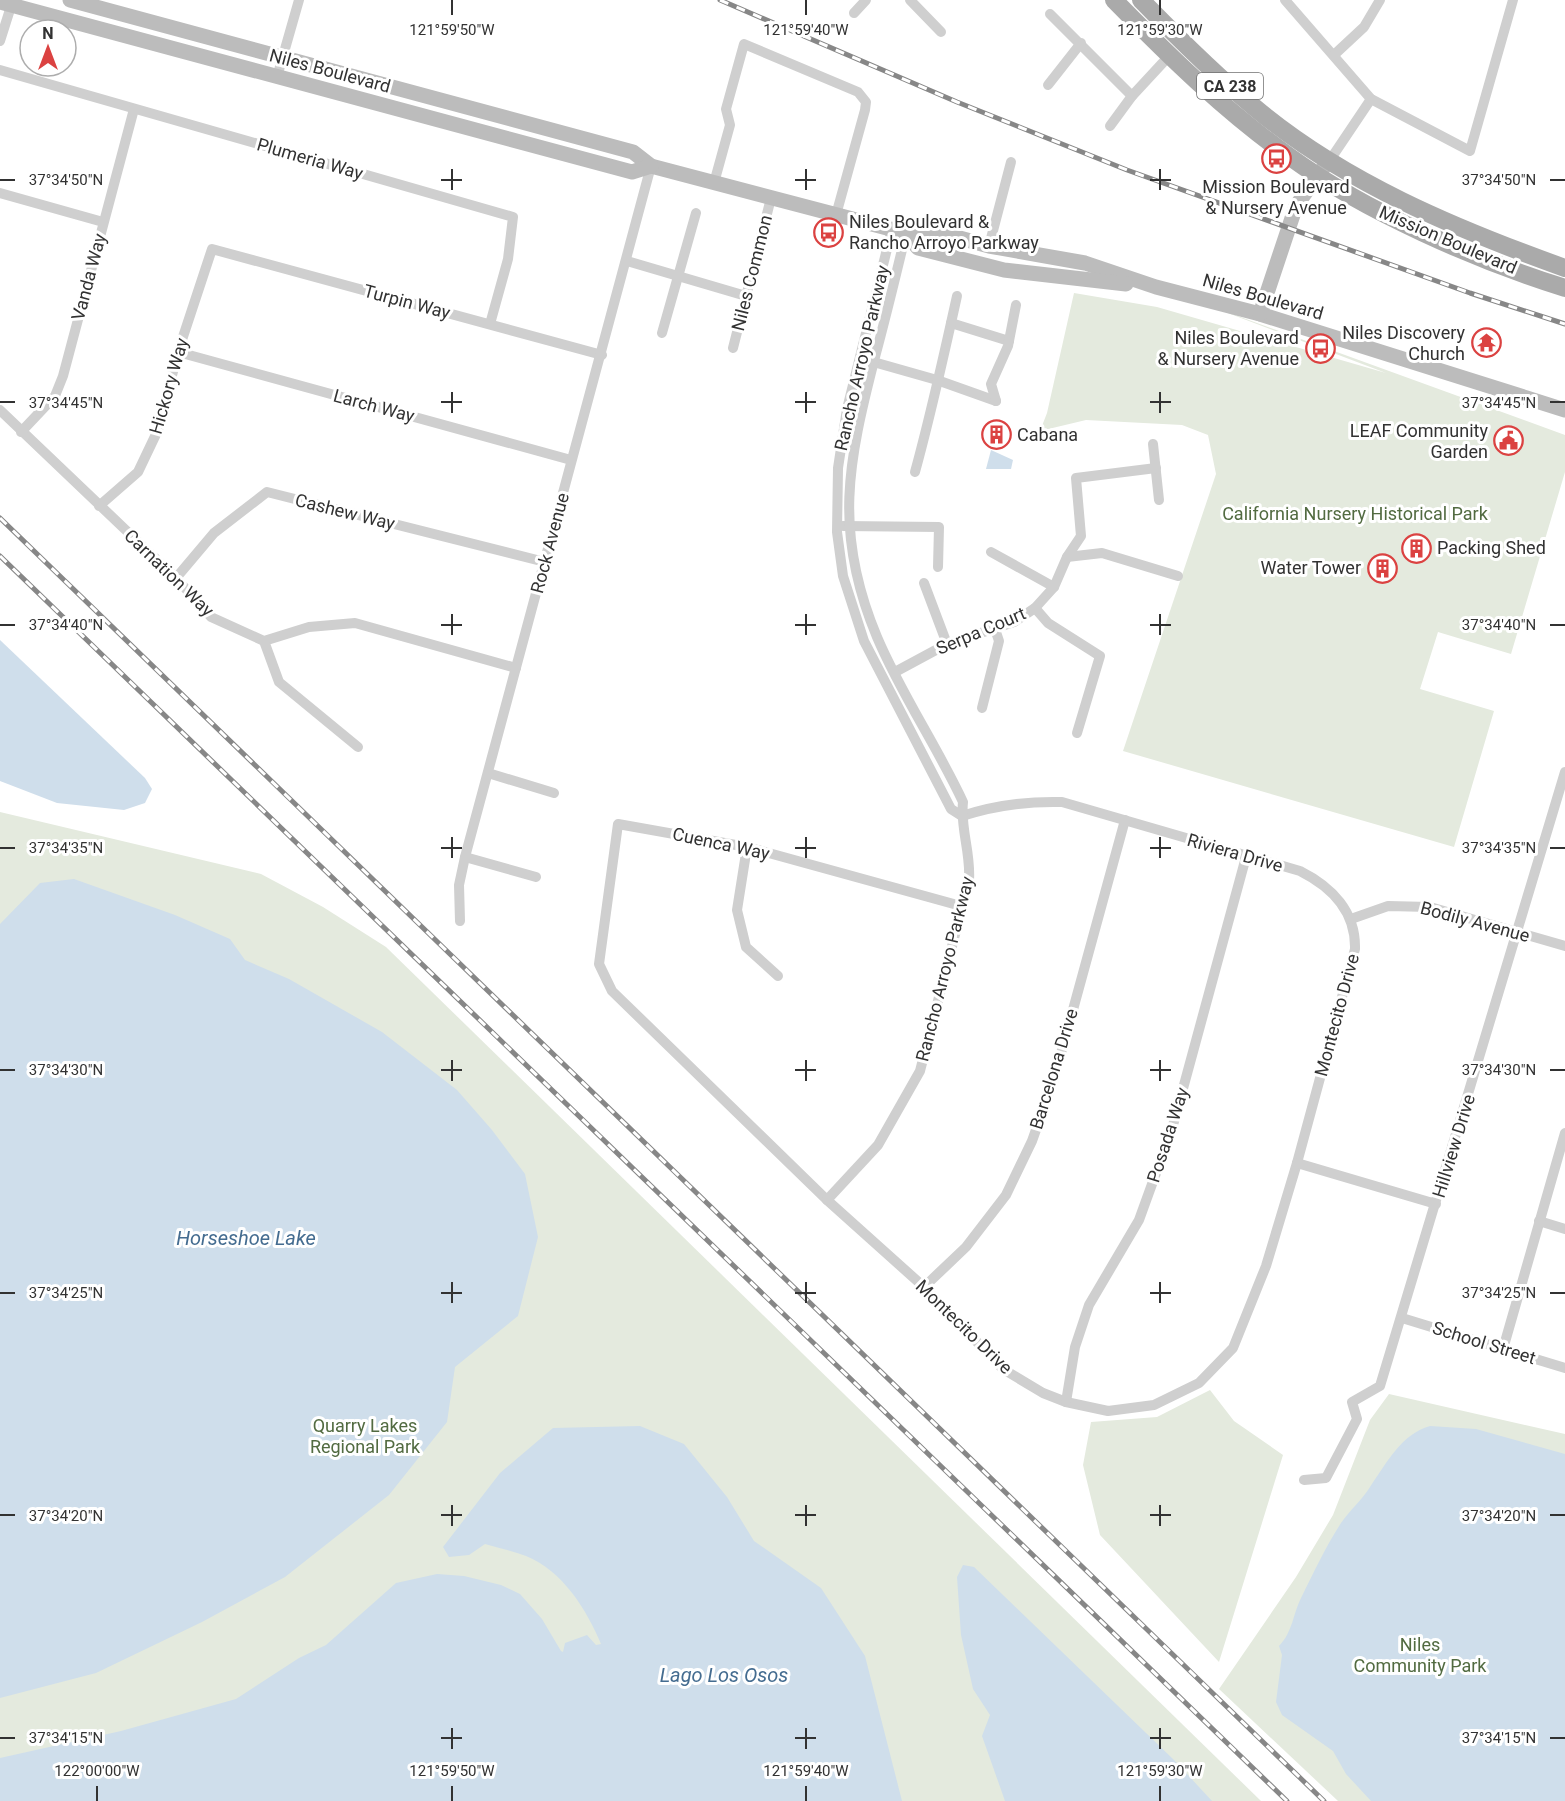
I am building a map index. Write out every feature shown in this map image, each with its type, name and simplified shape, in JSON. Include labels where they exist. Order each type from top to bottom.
[{"type":"main road","name":"Niles Boulevard","points":[[70,0],[633,152],[651,166],[836,215],[899,231],[923,228],[989,246],[1085,263],[1156,287],[1260,314],[1565,410]]},
{"type":"main road","name":"Mission Boulevard","points":[[1114,0],[1169,56],[1247,124],[1318,175],[1361,201],[1403,222],[1563,282]]},
{"type":"main road","name":"Mission Boulevard","points":[[1141,0],[1254,107],[1330,160],[1367,183],[1431,215],[1565,268]]},
{"type":"main road","name":"Niles Boulevard","points":[[8,2],[632,172],[651,166]]},
{"type":"main road","points":[[1260,314],[1296,206],[1330,160]]},
{"type":"main road","name":"Niles Boulevard","points":[[899,231],[918,248],[1004,270],[1156,287]]},
{"type":"street","points":[[277,77],[298,0]]},
{"type":"street","points":[[854,13],[866,0]]},
{"type":"street","points":[[910,0],[941,32]]},
{"type":"street","points":[[1285,0],[1335,54],[1371,99],[1470,151],[1513,0]]},
{"type":"street","points":[[1335,54],[1364,27],[1380,0]]},
{"type":"street","points":[[0,41],[8,2]]},
{"type":"street","points":[[1050,14],[1132,96]]},
{"type":"street","points":[[714,183],[730,125],[726,110],[744,44],[863,96],[865,110],[836,215]]},
{"type":"street","points":[[1048,85],[1081,44]]},
{"type":"street","points":[[1110,126],[1132,96],[1169,56]]},
{"type":"street","name":"Plumeria Way","points":[[0,70],[513,217],[508,259],[490,324]]},
{"type":"street","points":[[1330,160],[1371,99]]},
{"type":"street","name":"Vanda Way","points":[[21,432],[55,396],[63,376],[134,109]]},
{"type":"street","points":[[989,246],[1011,162]]},
{"type":"street","name":"Rock Avenue","points":[[460,921],[459,885],[465,857],[571,460],[602,355],[651,166]]},
{"type":"street","points":[[0,193],[103,222]]},
{"type":"street","name":"Niles Common","points":[[733,348],[771,198]]},
{"type":"street","points":[[662,333],[696,213]]},
{"type":"street","name":"Rancho Arroyo Parkway","points":[[899,231],[861,359],[842,438],[837,526],[843,576],[864,641],[951,808],[962,816]]},
{"type":"street","name":"Rancho Arroyo Parkway","points":[[827,1200],[878,1145],[920,1071],[969,880],[970,860],[962,816],[963,802],[877,636],[862,595],[851,549],[849,526],[851,462],[874,363],[899,231]]},
{"type":"street","name":"Turpin Way","points":[[212,249],[602,355]]},
{"type":"street","name":"Hickory Way","points":[[99,506],[138,472],[158,430],[178,352],[212,249]]},
{"type":"street","points":[[627,261],[746,296]]},
{"type":"street","points":[[915,472],[934,402],[957,296]]},
{"type":"street","points":[[861,359],[937,380],[996,401],[991,384],[1009,341],[1016,305]]},
{"type":"street","points":[[951,324],[1009,341]]},
{"type":"street","name":"Larch Way","points":[[178,352],[571,460]]},
{"type":"street","name":"Carnation Way","points":[[0,410],[176,578],[211,617],[264,641]]},
{"type":"street","points":[[1153,444],[1159,500]]},
{"type":"street","name":"Serpa Court","points":[[895,672],[947,644],[1014,622],[1035,608],[1054,587],[1067,557],[1081,536],[1076,478],[1156,468]]},
{"type":"street","name":"Cashew Way","points":[[176,578],[214,533],[267,492],[545,562]]},
{"type":"street","points":[[837,526],[939,527],[938,567]]},
{"type":"street","points":[[991,552],[1054,587]]},
{"type":"street","points":[[1067,557],[1102,553],[1178,576]]},
{"type":"street","points":[[924,583],[947,644]]},
{"type":"street","points":[[1035,608],[1048,623],[1100,656],[1077,733]]},
{"type":"street","points":[[358,747],[279,682],[264,641],[309,627],[355,623],[516,668]]},
{"type":"street","points":[[982,708],[999,641],[996,629]]},
{"type":"street","name":"Hillview Drive","points":[[1304,1480],[1326,1478],[1357,1419],[1352,1402],[1380,1386],[1565,772]]},
{"type":"street","points":[[488,773],[554,793]]},
{"type":"street","name":"Riviera Drive","points":[[962,816],[987,808],[1026,801],[1062,802],[1300,871],[1319,880],[1332,892],[1351,919]]},
{"type":"street","name":"Barcelona Drive","points":[[924,1287],[966,1247],[1006,1195],[1032,1141],[1054,1079],[1125,820]]},
{"type":"street","name":"Cuenca Way","points":[[618,824],[747,847],[961,906]]},
{"type":"street","name":"Montecito Drive","points":[[618,824],[599,964],[612,992],[827,1200],[924,1287],[1003,1369],[1043,1393],[1066,1402],[1108,1411],[1154,1405],[1200,1383],[1233,1348],[1266,1266],[1298,1163],[1355,950],[1351,919]]},
{"type":"street","points":[[747,847],[737,910],[746,947],[778,976]]},
{"type":"street","points":[[465,857],[536,877]]},
{"type":"street","name":"Posada Way","points":[[1066,1402],[1075,1347],[1089,1305],[1139,1220],[1172,1130],[1246,857]]},
{"type":"street","name":"Bodily Avenue","points":[[1351,919],[1388,906],[1420,906],[1565,946]]},
{"type":"street","points":[[1503,1349],[1565,1133]]},
{"type":"street","points":[[1298,1163],[1436,1204]]},
{"type":"street","points":[[1539,1221],[1565,1228]]},
{"type":"street","name":"School Street","points":[[1402,1318],[1565,1368]]},
{"type":"green space","name":"California Nursery Historical Park","points":[[1074,293],[1157,307],[1386,373],[1183,296],[1565,435],[1565,472],[1511,654],[1438,632],[1420,689],[1494,711],[1454,847],[1123,751],[1216,474],[1208,435],[1182,425],[1086,420],[1040,431],[1047,413]]},
{"type":"green space","name":"Quarry Lakes Regional Park","points":[[0,812],[261,874],[323,907],[386,947],[1261,1801],[0,1801]]},
{"type":"green space","points":[[1210,1390],[1234,1421],[1283,1455],[1219,1662],[1100,1535],[1083,1465],[1091,1422],[1157,1417]]},
{"type":"green space","name":"Niles Community Park","points":[[1389,1394],[1565,1434],[1565,1801],[1338,1801],[1219,1689],[1296,1577],[1333,1515],[1370,1420]]},
{"type":"water","points":[[991,450],[1013,460],[1011,469],[986,469]]},
{"type":"water","points":[[0,640],[145,778],[152,789],[145,803],[124,810],[57,803],[0,781]]},
{"type":"water","name":"Horseshoe Lake","points":[[74,879],[175,915],[230,939],[245,960],[289,979],[382,1032],[457,1090],[492,1130],[525,1174],[538,1237],[518,1316],[455,1367],[447,1422],[389,1495],[285,1577],[202,1622],[96,1673],[0,1698],[0,924],[40,883]]},
{"type":"water","name":"Lago Los Osos","points":[[640,1426],[684,1444],[727,1497],[754,1541],[821,1588],[865,1656],[902,1801],[0,1801],[0,1758],[121,1731],[236,1699],[299,1658],[326,1645],[396,1583],[437,1574],[464,1576],[501,1585],[520,1594],[542,1619],[561,1651],[563,1652],[565,1643],[587,1635],[596,1645],[601,1644],[572,1592],[539,1562],[521,1554],[485,1544],[469,1555],[449,1557],[443,1547],[500,1473],[553,1428]]},
{"type":"water","name":"Niles Community Park","points":[[1430,1426],[1476,1429],[1565,1454],[1565,1801],[1371,1801],[1346,1774],[1333,1751],[1282,1715],[1276,1702],[1282,1655],[1279,1646],[1290,1629],[1299,1602],[1330,1541],[1395,1451],[1411,1436]]},
{"type":"water","points":[[963,1565],[974,1567],[1174,1760],[1212,1801],[1005,1801],[982,1736],[990,1715],[973,1689],[961,1635],[957,1577]]},
{"type":"railway","points":[[720,0],[957,102],[1127,170],[1470,293],[1565,324]]},
{"type":"railway","points":[[0,518],[1324,1801]]},
{"type":"railway","points":[[0,556],[1287,1801]]},
{"type":"place","name":"Mission Boulevard & Nursery Avenue","points":[[1276,158]]},
{"type":"place","name":"Niles Boulevard & Rancho Arroyo Parkway","points":[[828,232]]},
{"type":"place","name":"Niles Discovery Church","points":[[1486,343]]},
{"type":"place","name":"Niles Boulevard & Nursery Avenue","points":[[1320,348]]},
{"type":"place","name":"Cabana","points":[[996,435]]},
{"type":"place","name":"LEAF Community Garden","points":[[1509,441]]},
{"type":"place","name":"Packing Shed","points":[[1416,548]]},
{"type":"place","name":"Water Tower","points":[[1382,568]]}]
